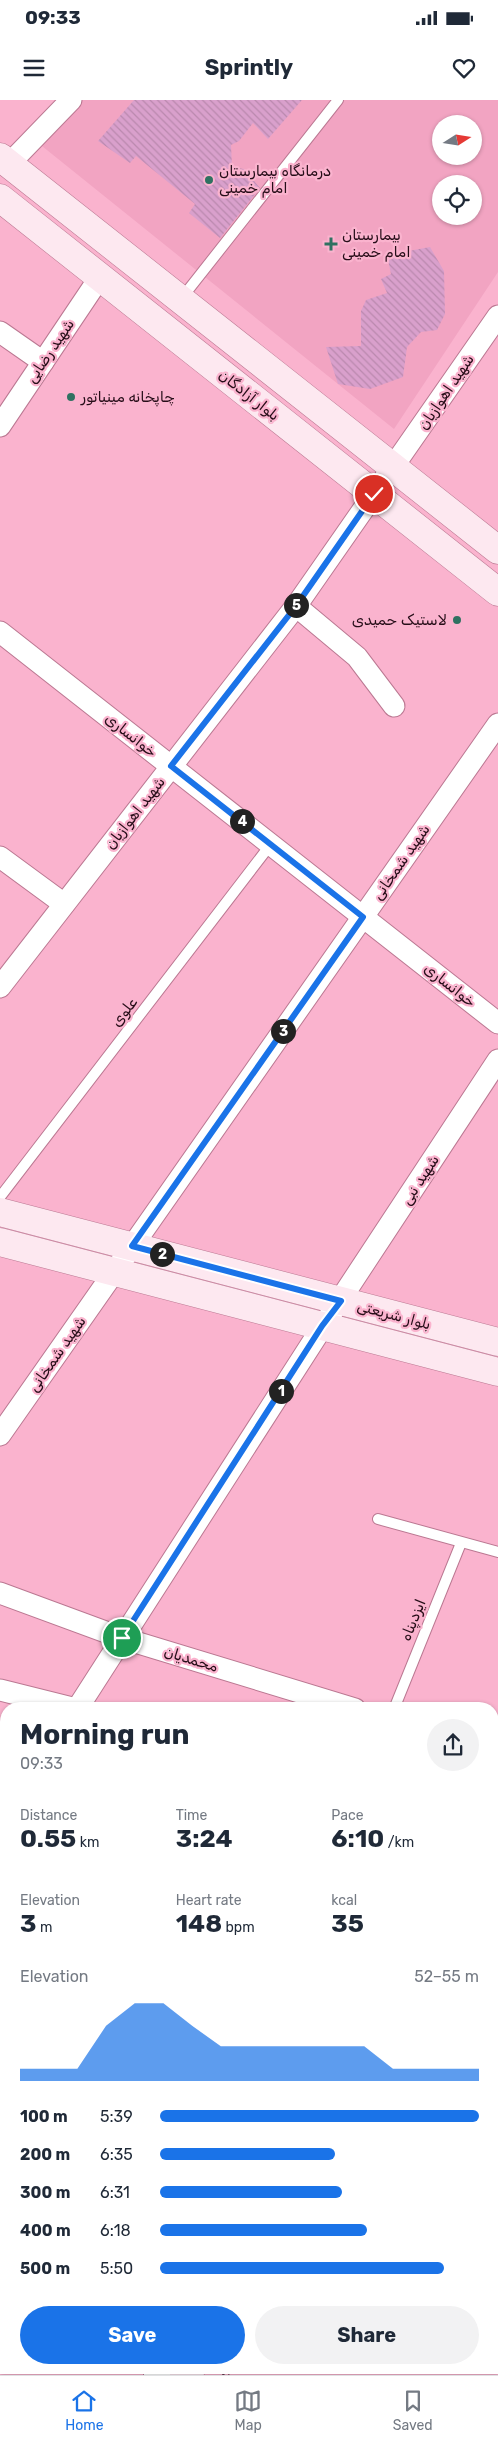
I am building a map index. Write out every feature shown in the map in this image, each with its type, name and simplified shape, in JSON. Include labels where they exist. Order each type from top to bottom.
[{"type":"main road","points":[[5,160],[498,549]]},
{"type":"main road","name":"بلوار آزادگان","points":[[0,198],[498,592]]},
{"type":"main road","name":"بلوار شریعتی","points":[[0,1212],[498,1342]]},
{"type":"main road","name":"بلوار شریعتی","points":[[0,1242],[498,1372]]},
{"type":"street","points":[[5,160],[71,100]]},
{"type":"street","name":"شهید رضایی","points":[[0,426],[100,277]]},
{"type":"street","name":"شهید اهوازیان","points":[[0,987],[296,606],[394,468],[498,316]]},
{"type":"street","points":[[0,332],[43,362]]},
{"type":"street","points":[[296,606],[357,657],[394,706]]},
{"type":"street","name":"خوانساری","points":[[0,632],[498,1023]]},
{"type":"street","name":"شهید شمخانی","points":[[0,1436],[498,724]]},
{"type":"street","points":[[0,857],[64,904]]},
{"type":"street","name":"شهید نبی","points":[[322,1326],[341,1301],[498,1060]]},
{"type":"street","points":[[81,1702],[322,1326]]},
{"type":"street","name":"محمدیان","points":[[0,1593],[122,1638],[332,1702]]},
{"type":"street","points":[[0,1690],[49,1702]]},
{"type":"lane","points":[[181,300],[338,100]]},
{"type":"lane","name":"علوی","points":[[0,1197],[271,844]]},
{"type":"lane","points":[[378,1520],[498,1552]]},
{"type":"lane","name":"ایزدپناه","points":[[397,1702],[461,1543]]},
{"type":"shaded area","name":"بیمارستان امام خمینی","points":[[78,100],[498,100],[498,272],[394,429],[37,142]]},
{"type":"building","name":"درمانگاه بیمارستان امام خمینی","points":[[134,100],[302,100],[268,139],[253,123],[239,141],[231,145],[232,167],[244,169],[260,188],[220,238],[189,213],[195,204],[136,156],[130,163],[98,141]]},
{"type":"building","points":[[430,247],[444,271],[445,314],[437,330],[421,332],[407,347],[403,377],[370,389],[338,384],[326,347],[361,346],[361,311],[366,300],[387,293],[381,279],[391,274],[387,255]]},
{"type":"place","name":"درمانگاه بیمارستان امام خمینی","points":[[209,180]]},
{"type":"place","name":"بیمارستان امام خمینی","points":[[331,244]]},
{"type":"place","name":"چاپخانه مینیاتور","points":[[71,397]]},
{"type":"place","name":"لاستیک حمیدی","points":[[457,620]]},
{"type":"route","points":[[122,1638],[322,1326],[341,1301],[132,1246],[363,917],[171,766],[296,606],[374,494]]}]
